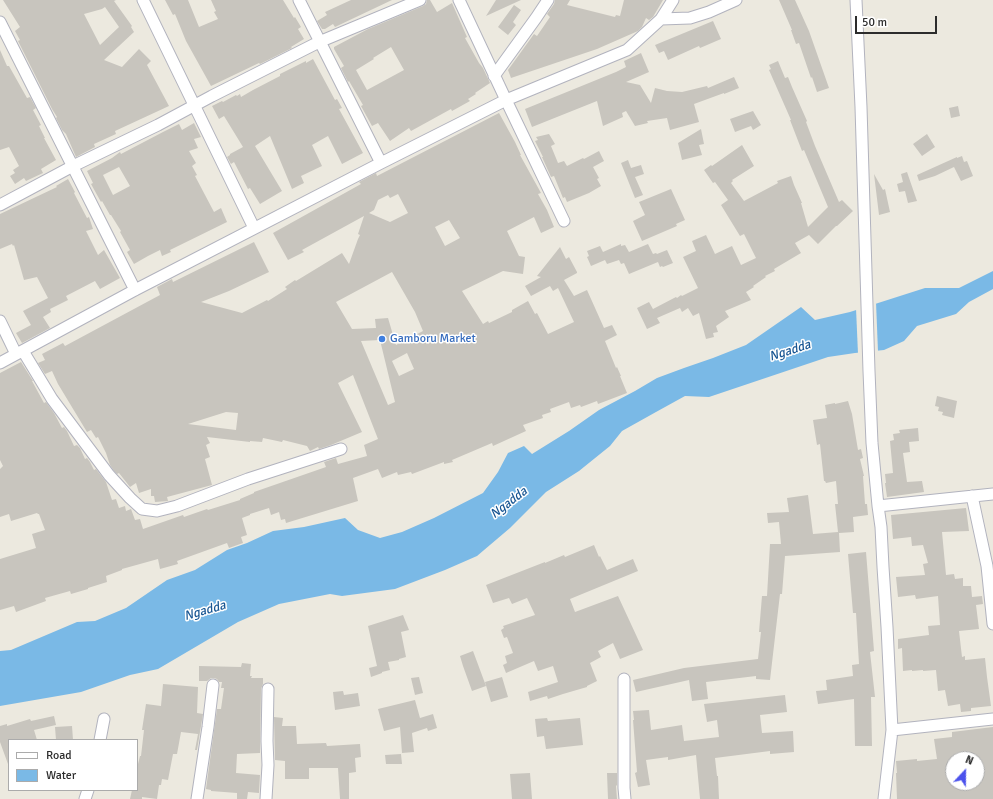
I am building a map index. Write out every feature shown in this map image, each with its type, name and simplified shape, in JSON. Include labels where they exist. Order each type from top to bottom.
[{"type":"street","points":[[143,0],[254,228]]},
{"type":"street","points":[[299,0],[381,163]]},
{"type":"street","points":[[0,205],[73,166],[158,125],[194,105],[320,42],[420,0]]},
{"type":"street","points":[[459,0],[564,221]]},
{"type":"street","points":[[494,76],[548,0]]},
{"type":"street","points":[[0,363],[254,228],[506,100],[627,50],[662,19],[673,0]]},
{"type":"street","points":[[662,19],[690,18],[709,12],[736,0]]},
{"type":"street","points":[[856,0],[872,443],[881,527],[892,730],[884,799]]},
{"type":"street","points":[[0,22],[135,290]]},
{"type":"street","points":[[0,321],[19,352],[105,470],[142,509],[157,511],[177,506],[248,479],[341,449]]},
{"type":"street","points":[[878,506],[993,494]]},
{"type":"street","points":[[972,496],[987,566],[993,624]]},
{"type":"street","points":[[624,679],[624,788],[626,799]]},
{"type":"street","points":[[197,799],[213,685]]},
{"type":"street","points":[[266,799],[268,765],[268,689]]},
{"type":"street","points":[[100,739],[104,719]]},
{"type":"street","points":[[892,730],[993,719]]},
{"type":"water","name":"Ngadda","points":[[993,271],[993,289],[969,302],[956,314],[917,326],[904,341],[884,350],[828,357],[709,397],[685,396],[656,412],[622,431],[610,446],[579,471],[546,492],[510,528],[477,556],[395,589],[342,596],[330,594],[279,604],[238,622],[158,669],[130,675],[81,692],[0,706],[0,651],[11,650],[77,622],[95,621],[126,608],[167,580],[195,570],[227,550],[273,531],[304,527],[345,518],[358,530],[380,538],[402,532],[434,518],[483,493],[498,472],[508,453],[524,446],[532,454],[599,410],[657,378],[746,345],[801,307],[815,320],[850,312],[925,288],[959,288]]},
{"type":"pier","points":[[876,302],[878,352],[858,354],[856,308]]},
{"type":"building","points":[[3,0],[116,0],[114,1],[132,26],[131,27],[134,32],[104,60],[122,67],[139,49],[151,61],[147,65],[169,106],[115,131],[116,134],[94,144],[95,147],[76,157],[66,134],[62,130],[56,118],[57,117],[18,41],[20,40],[15,31],[20,27]],"holes":[[[105,7],[119,27],[100,45],[84,14]]]},
{"type":"building","points":[[165,0],[188,0],[199,27],[218,19],[214,12],[216,11],[211,0],[283,0],[301,27],[298,29],[304,39],[291,47],[292,48],[211,86],[186,41],[175,14],[173,15]]},
{"type":"building","points":[[351,0],[392,0],[335,27],[333,24],[325,29],[322,29],[317,21],[327,15],[325,12]]},
{"type":"building","points":[[427,0],[430,0],[437,12],[452,3],[467,37],[465,38],[490,83],[468,99],[470,101],[452,111],[451,109],[411,131],[409,128],[390,141],[378,123],[372,126],[361,106],[363,105],[341,68],[344,66],[334,47],[368,29],[426,4]],"holes":[[[391,47],[404,70],[367,90],[356,70]]]},
{"type":"building","points":[[496,0],[521,0],[486,16]]},
{"type":"building","points":[[555,0],[570,0],[567,5],[615,17],[616,15],[620,16],[624,0],[663,0],[653,17],[649,20],[646,18],[642,27],[638,31],[597,49],[511,78],[508,70],[534,34],[537,36],[550,17],[547,14]]},
{"type":"building","points":[[779,0],[795,0],[809,31],[829,88],[817,92],[799,43],[796,44],[792,30]]},
{"type":"building","points":[[514,5],[521,10],[513,22],[516,25],[508,35],[498,27]]},
{"type":"building","points":[[713,21],[721,39],[700,48],[699,46],[668,60],[664,51],[659,53],[655,45]]},
{"type":"building","points":[[0,50],[7,66],[9,66],[27,98],[30,97],[36,108],[33,110],[41,125],[39,126],[56,160],[41,169],[43,173],[26,181],[24,178],[15,184],[10,176],[15,173],[13,170],[19,166],[9,147],[0,150]]},
{"type":"building","points":[[641,53],[649,72],[626,82],[640,85],[651,103],[655,88],[667,91],[682,92],[707,86],[708,88],[734,77],[739,88],[694,104],[699,122],[670,130],[667,118],[647,121],[648,123],[635,126],[626,111],[622,113],[623,117],[603,126],[597,101],[532,127],[525,109],[616,72],[626,67],[624,61]]},
{"type":"building","points":[[313,59],[335,100],[337,99],[342,108],[339,109],[363,153],[342,164],[328,136],[312,145],[322,166],[301,176],[304,183],[292,189],[270,136],[255,146],[282,191],[260,204],[250,188],[248,189],[234,162],[231,164],[227,157],[243,147],[224,116],[219,119],[212,106],[236,95],[237,96],[240,94],[241,97],[280,76],[280,74]]},
{"type":"building","points":[[778,61],[785,78],[788,77],[839,202],[842,200],[853,211],[818,244],[809,235],[795,243],[801,253],[774,269],[775,271],[765,276],[766,277],[746,292],[751,300],[725,311],[729,317],[716,326],[718,332],[713,333],[714,337],[706,339],[699,313],[693,316],[688,308],[682,312],[680,308],[657,318],[660,323],[647,329],[637,308],[649,302],[653,309],[698,288],[683,257],[696,251],[692,241],[706,235],[715,254],[732,246],[741,265],[756,258],[744,234],[740,236],[721,205],[728,200],[704,170],[711,165],[712,166],[742,145],[754,166],[732,180],[733,181],[731,183],[744,201],[778,183],[777,181],[791,176],[802,203],[808,227],[828,207],[804,150],[802,151],[791,120],[769,70],[771,69],[769,65]]},
{"type":"building","points":[[958,106],[960,116],[951,118],[949,108]]},
{"type":"building","points":[[753,111],[761,125],[753,130],[751,126],[735,132],[730,119]]},
{"type":"building","points":[[499,113],[541,193],[538,194],[554,227],[541,233],[534,217],[507,231],[519,256],[525,257],[523,274],[503,271],[462,291],[483,324],[488,321],[489,323],[512,312],[512,310],[528,301],[535,314],[537,313],[548,334],[574,322],[558,288],[553,291],[550,286],[531,296],[525,286],[541,277],[537,276],[560,247],[566,259],[569,257],[577,272],[564,280],[574,296],[587,290],[604,328],[612,325],[617,335],[605,341],[627,393],[598,404],[597,401],[581,407],[580,405],[571,408],[569,402],[550,409],[551,412],[542,415],[543,418],[523,425],[526,431],[493,446],[492,443],[452,460],[453,462],[444,464],[444,462],[412,474],[411,472],[398,475],[397,472],[382,478],[378,469],[353,478],[358,501],[286,523],[285,519],[281,520],[279,512],[271,515],[269,508],[250,514],[242,518],[247,535],[241,537],[243,543],[229,548],[227,543],[177,561],[178,564],[160,569],[158,559],[122,569],[106,576],[107,582],[88,589],[71,594],[70,591],[45,598],[46,601],[16,612],[14,606],[0,610],[0,559],[36,548],[32,534],[45,530],[39,514],[37,513],[11,521],[9,514],[0,517],[0,469],[3,466],[0,460],[0,373],[21,362],[44,403],[46,402],[62,428],[64,427],[67,431],[74,446],[77,445],[80,448],[85,459],[87,458],[94,470],[96,469],[106,482],[112,500],[116,499],[119,508],[125,506],[126,511],[131,509],[135,520],[140,519],[143,529],[183,515],[184,517],[240,500],[254,492],[326,467],[324,462],[336,458],[338,464],[367,456],[364,445],[378,439],[353,375],[338,383],[362,432],[331,445],[319,449],[318,447],[310,451],[307,446],[283,440],[282,442],[263,438],[262,442],[250,442],[207,437],[210,443],[206,445],[210,457],[205,459],[212,485],[167,497],[168,501],[155,502],[154,496],[151,496],[151,489],[139,493],[136,483],[130,487],[119,473],[117,474],[114,471],[98,437],[96,438],[91,430],[87,432],[58,384],[52,371],[45,374],[38,363],[45,360],[42,354],[63,343],[65,346],[160,295],[157,287],[172,279],[173,282],[254,242],[269,272],[229,291],[201,302],[242,313],[267,300],[268,301],[287,289],[285,287],[295,280],[296,281],[342,253],[349,264],[360,235],[358,234],[364,216],[302,250],[304,252],[288,260],[273,233],[361,184],[359,182],[376,173],[377,176]],"holes":[[[398,194],[408,213],[390,222],[369,213],[374,210],[378,200],[388,195],[390,198]],[[449,220],[460,238],[445,246],[435,227]],[[392,272],[415,312],[423,331],[396,345],[388,318],[375,319],[376,328],[352,329],[336,302]],[[380,340],[395,402],[388,405],[361,341]],[[407,353],[414,369],[399,376],[392,361]],[[226,412],[238,413],[236,430],[188,424]]]},
{"type":"building","points":[[194,123],[201,137],[194,139],[198,148],[189,151],[196,163],[192,166],[197,175],[195,176],[214,212],[221,208],[227,222],[170,250],[171,252],[162,256],[160,250],[134,264],[127,252],[130,250],[120,232],[121,231],[102,201],[101,202],[91,184],[93,183],[87,171],[112,158],[120,152],[121,154],[179,124],[182,130]],"holes":[[[119,167],[130,186],[113,195],[103,175]]]},
{"type":"building","points":[[701,129],[704,144],[699,145],[702,155],[682,160],[678,143]]},
{"type":"building","points":[[549,134],[555,144],[551,146],[558,163],[564,161],[567,166],[599,151],[604,161],[593,167],[599,178],[597,179],[601,186],[589,193],[567,202],[565,197],[563,198],[554,176],[551,177],[535,141],[538,140],[536,137]]},
{"type":"building","points":[[927,134],[935,147],[922,156],[913,144]]},
{"type":"building","points":[[962,156],[964,162],[967,161],[973,176],[961,181],[954,167],[935,176],[919,181],[917,175]]},
{"type":"building","points":[[628,160],[631,168],[641,165],[644,174],[635,177],[643,195],[635,198],[621,163]]},
{"type":"building","points":[[907,172],[917,201],[908,203],[905,191],[899,192],[897,184],[903,182],[901,174]]},
{"type":"building","points":[[874,174],[883,190],[885,189],[890,212],[879,215]]},
{"type":"building","points":[[68,179],[87,218],[89,217],[93,229],[86,231],[98,255],[104,250],[120,278],[100,289],[95,281],[66,296],[68,300],[50,309],[51,312],[43,317],[50,328],[22,343],[16,333],[31,325],[23,311],[48,298],[37,277],[24,280],[14,245],[13,246],[12,244],[0,249],[0,214],[57,187],[56,186]]},
{"type":"building","points":[[671,189],[685,220],[676,224],[677,226],[642,241],[633,221],[645,215],[639,202]]},
{"type":"building","points":[[621,244],[621,246],[625,245],[629,252],[648,244],[653,254],[667,250],[673,263],[660,267],[658,262],[629,274],[624,263],[621,264],[619,260],[607,264],[605,260],[591,266],[587,257],[589,256],[587,251],[600,246],[603,252]]},
{"type":"building","points":[[937,396],[957,401],[954,418],[942,415],[943,412],[938,411],[939,407],[935,406]]},
{"type":"building","points":[[848,401],[852,414],[858,450],[861,449],[863,458],[860,459],[864,476],[865,504],[867,504],[868,515],[853,517],[854,532],[839,533],[840,552],[785,556],[782,594],[780,594],[770,680],[756,679],[756,676],[706,682],[708,699],[692,701],[689,680],[636,692],[633,680],[684,668],[758,659],[761,632],[759,632],[762,596],[767,596],[770,544],[781,544],[779,522],[768,523],[767,513],[789,512],[787,498],[808,495],[813,534],[838,532],[835,504],[838,504],[836,481],[826,483],[824,481],[820,444],[817,445],[813,420],[827,418],[825,405]]},
{"type":"building","points":[[918,428],[919,441],[909,442],[910,452],[903,453],[907,482],[922,481],[924,492],[887,497],[885,474],[893,473],[890,441],[894,440],[893,434],[900,433],[899,430]]},
{"type":"building","points":[[966,508],[969,531],[942,532],[946,575],[954,574],[955,579],[963,578],[963,586],[971,586],[972,597],[982,596],[983,604],[976,605],[979,629],[959,631],[962,657],[965,656],[965,660],[985,658],[991,706],[971,708],[971,711],[961,712],[960,704],[948,706],[945,690],[938,691],[936,670],[903,671],[902,648],[898,649],[898,639],[929,635],[928,626],[940,625],[938,596],[916,599],[915,595],[898,597],[896,577],[925,575],[923,564],[928,563],[923,545],[912,546],[911,537],[893,539],[891,515]]},
{"type":"building","points":[[594,545],[607,570],[633,559],[638,571],[570,599],[575,612],[618,596],[643,650],[620,659],[613,643],[598,651],[601,657],[590,663],[597,681],[587,687],[548,699],[547,696],[530,701],[528,692],[558,682],[553,666],[538,671],[534,661],[506,673],[503,665],[507,663],[505,656],[513,653],[507,637],[504,638],[501,630],[504,628],[503,626],[535,615],[527,598],[512,604],[509,598],[493,603],[486,585]]},
{"type":"building","points":[[866,552],[874,651],[870,652],[875,697],[871,697],[872,746],[855,746],[854,699],[818,704],[816,691],[827,690],[826,680],[853,676],[852,665],[859,664],[856,613],[853,613],[848,554]]},
{"type":"building","points":[[403,615],[409,630],[401,632],[406,657],[388,662],[390,670],[371,677],[369,668],[377,666],[368,626]]},
{"type":"building","points":[[473,651],[486,686],[472,691],[460,656]]},
{"type":"building","points":[[242,663],[251,664],[251,678],[263,678],[261,689],[260,753],[237,754],[236,773],[260,775],[259,793],[248,792],[247,799],[237,799],[237,793],[211,791],[206,789],[217,709],[221,709],[224,688],[221,688],[222,682],[219,682],[214,678],[207,681],[199,681],[199,666],[241,667]]},
{"type":"building","points":[[419,677],[423,693],[415,695],[411,678]]},
{"type":"building","points":[[502,677],[508,697],[491,702],[485,682]]},
{"type":"building","points":[[163,684],[198,687],[197,713],[203,714],[197,750],[195,750],[198,734],[181,732],[177,754],[173,754],[168,780],[162,779],[161,785],[159,785],[157,799],[142,797],[142,799],[130,799],[132,791],[138,791],[138,764],[141,756],[144,730],[142,730],[146,704],[161,706]]},
{"type":"building","points":[[343,691],[344,695],[358,693],[360,706],[335,710],[333,692]]},
{"type":"building","points":[[785,695],[787,712],[760,715],[762,733],[793,731],[794,752],[770,754],[770,751],[715,758],[718,776],[719,799],[700,799],[696,755],[668,760],[668,757],[646,760],[650,785],[638,787],[635,773],[637,772],[633,711],[649,710],[651,730],[682,725],[684,741],[719,737],[717,720],[707,722],[704,704]]},
{"type":"building","points":[[415,700],[420,718],[433,714],[437,728],[428,731],[427,728],[412,733],[414,752],[402,753],[400,727],[384,731],[378,709]]},
{"type":"building","points":[[54,716],[56,725],[34,730],[37,739],[8,739],[8,764],[0,742],[0,726],[7,724],[7,726],[30,719],[31,721]]},
{"type":"building","points":[[274,717],[283,718],[282,726],[296,726],[297,744],[326,743],[327,746],[360,744],[361,757],[355,758],[356,772],[349,773],[349,799],[340,799],[338,768],[309,768],[309,779],[285,779],[285,761],[275,760]]},
{"type":"building","points":[[547,718],[548,721],[580,718],[583,745],[546,749],[544,736],[537,737],[535,719]]},
{"type":"building","points":[[72,726],[73,739],[56,739],[55,727]]},
{"type":"building","points":[[993,727],[993,799],[897,799],[896,761],[937,759],[934,739],[952,737],[952,732]]},
{"type":"building","points":[[401,754],[402,764],[386,764],[385,755]]},
{"type":"building","points":[[530,773],[532,799],[512,799],[510,774]]},
{"type":"building","points":[[607,773],[617,773],[617,799],[608,799]]},
{"type":"place","name":"Gamboru Market","points":[[382,339]]}]
